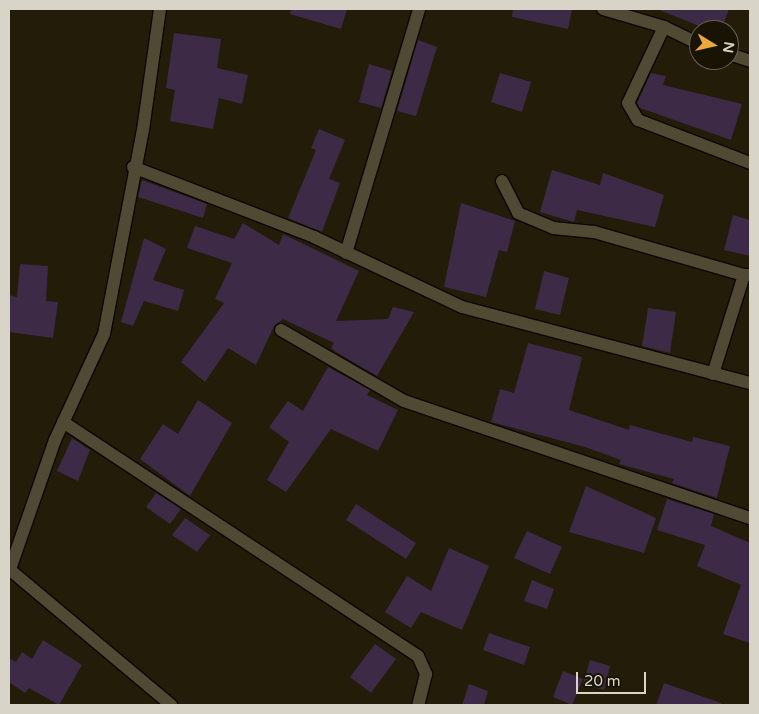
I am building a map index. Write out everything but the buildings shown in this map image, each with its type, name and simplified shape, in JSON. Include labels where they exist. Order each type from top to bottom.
[{"type":"street","points":[[160,9],[104,334],[63,422],[9,570],[171,705]]},
{"type":"street","points":[[346,253],[419,9]]},
{"type":"street","points":[[603,9],[664,27],[689,39]]},
{"type":"street","points":[[664,27],[628,103],[638,120],[750,163]]},
{"type":"street","points":[[133,167],[346,253],[462,307],[750,383]]},
{"type":"street","points":[[502,181],[518,213],[554,228],[594,232],[747,275],[713,374]]},
{"type":"street","points":[[281,330],[404,401],[750,518]]},
{"type":"street","points":[[63,422],[418,656],[426,674],[418,705]]}]
